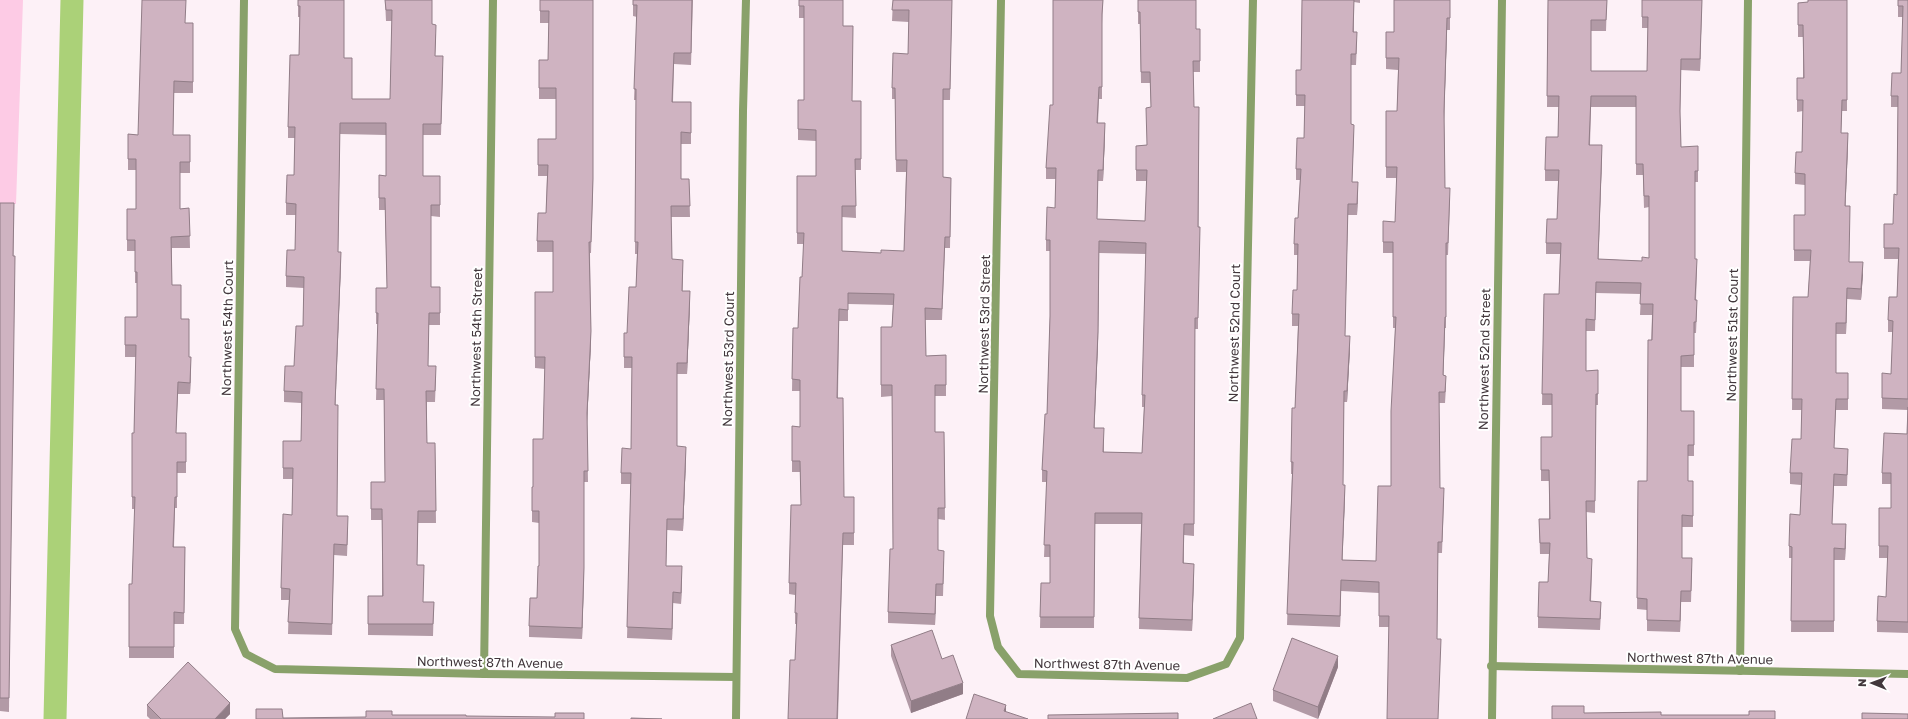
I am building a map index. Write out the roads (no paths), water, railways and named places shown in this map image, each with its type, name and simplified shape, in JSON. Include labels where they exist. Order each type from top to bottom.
[{"type":"street","name":"Northwest 54th Court","points":[[244,0],[235,629],[246,654]]},
{"type":"street","name":"Northwest 54th Street","points":[[484,674],[493,0]]},
{"type":"street","name":"Northwest 53rd Court","points":[[736,719],[743,111],[746,0]]},
{"type":"street","name":"Northwest 53rd Street","points":[[998,647],[990,616],[1002,0]]},
{"type":"street","name":"Northwest 52nd Court","points":[[1226,664],[1240,638],[1253,0]]},
{"type":"street","name":"Northwest 52nd Street","points":[[1492,719],[1491,666],[1502,0]]},
{"type":"street","name":"Northwest 51st Court","points":[[1740,671],[1748,0]]},
{"type":"street","name":"Northwest 87th Avenue","points":[[998,647],[1018,674],[1187,678],[1226,664]]},
{"type":"street","name":"Northwest 87th Avenue","points":[[246,654],[275,669],[484,674],[736,677]]},
{"type":"street","name":"Northwest 87th Avenue","points":[[1491,666],[1908,674]]},
{"type":"waterway","points":[[55,719],[72,0]]}]
